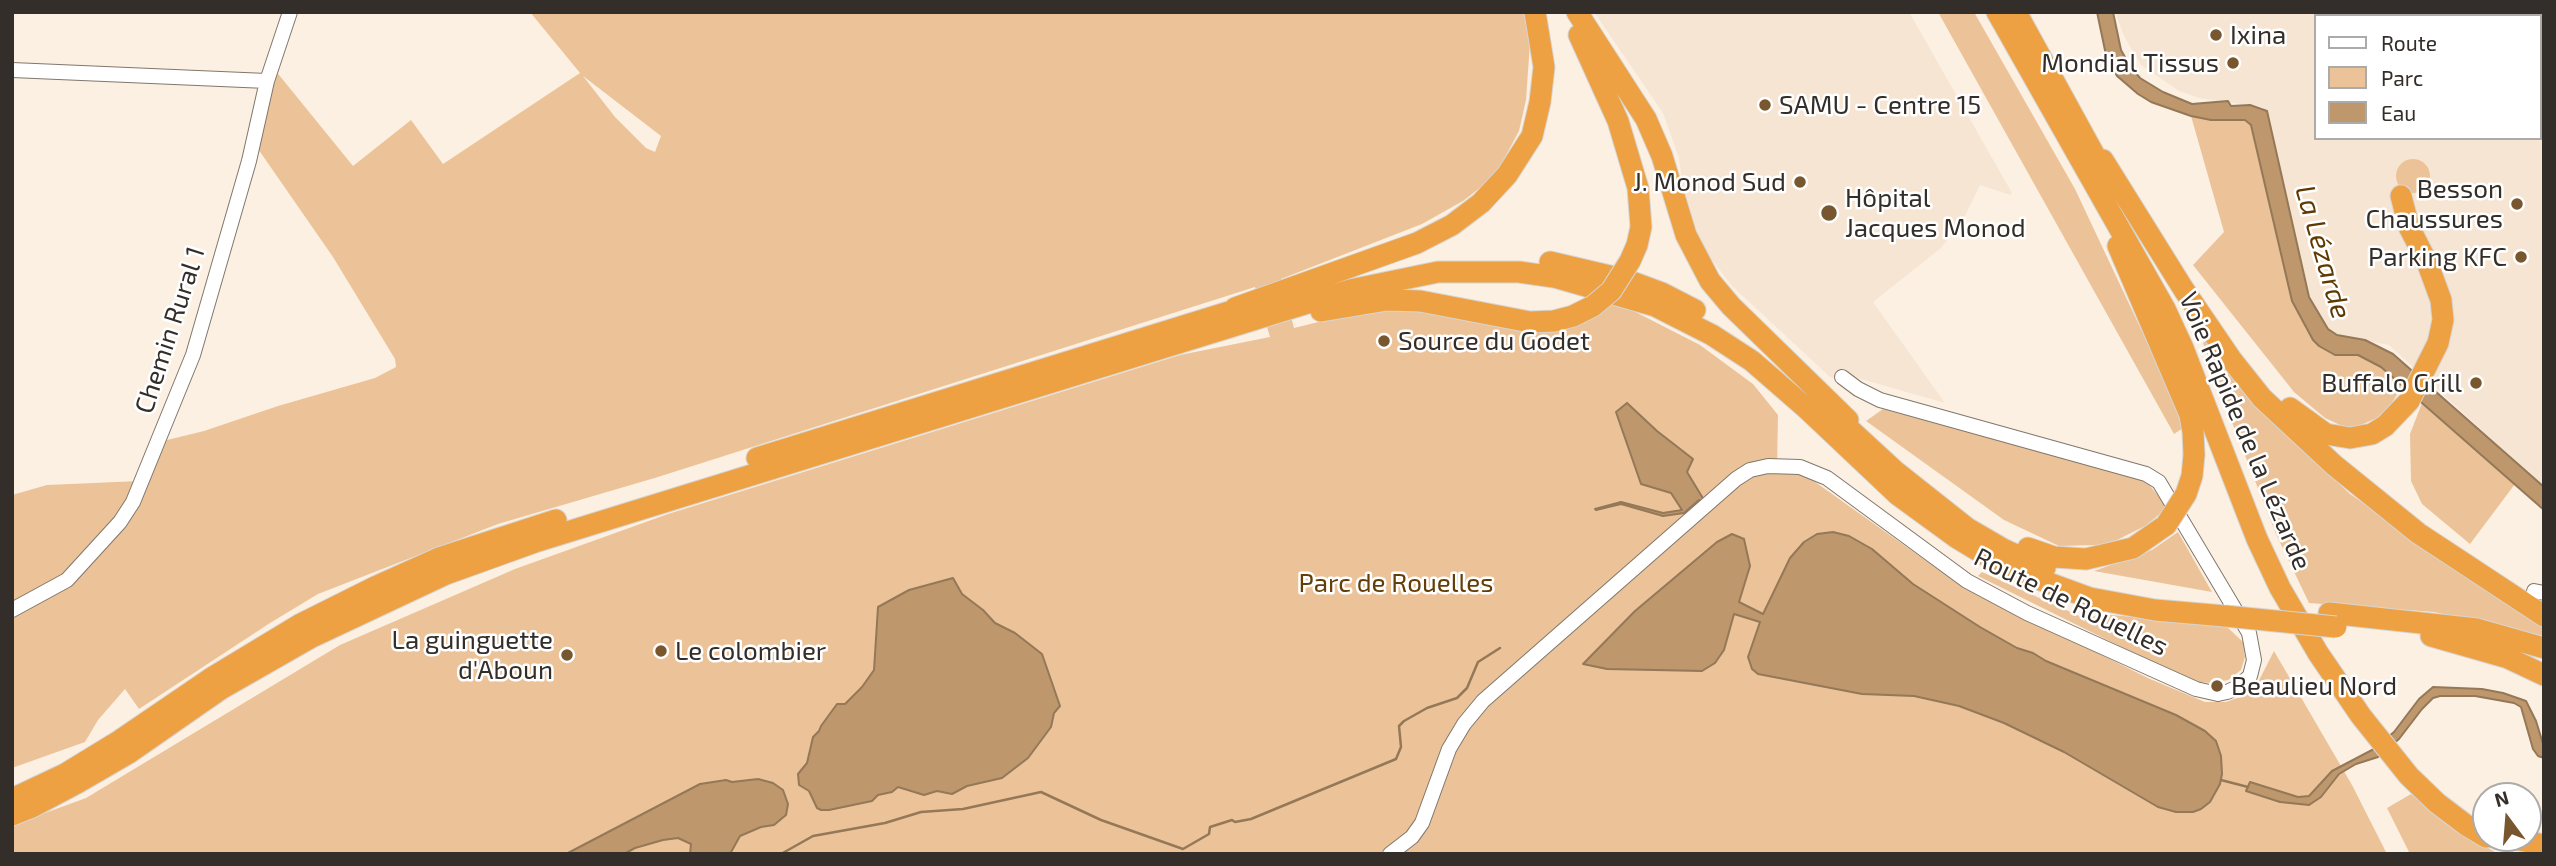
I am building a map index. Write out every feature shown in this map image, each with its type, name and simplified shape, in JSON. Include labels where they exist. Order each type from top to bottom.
[{"type":"highway","points":[[1213,324],[1417,243],[1452,225],[1481,203],[1507,175],[1532,136],[1544,67],[1535,12]]},
{"type":"highway","points":[[1213,324],[1387,300],[1420,301],[1531,322],[1554,321],[1573,316],[1593,306],[1611,291],[1630,261],[1641,227],[1638,188],[1618,121],[1568,12]]},
{"type":"highway","points":[[1577,12],[1646,119],[1662,156],[1686,235],[1710,281],[1731,306],[1835,404],[1899,474],[2022,547],[2054,556],[2086,559],[2133,548],[2166,524],[2186,494],[2194,455],[2193,432],[2187,408],[2126,267],[2096,186]]},
{"type":"highway","name":"Voie Rapide de la Lézarde","points":[[1997,12],[2165,309],[2257,539],[2280,588],[2318,653],[2369,727],[2409,776],[2437,803],[2472,829]]},
{"type":"highway","name":"Voie Rapide de la Lézarde","points":[[2016,12],[2066,99],[2164,288],[2219,408],[2270,542],[2329,650],[2383,730],[2430,782],[2472,817]]},
{"type":"highway","points":[[2066,99],[2183,290],[2262,398],[2334,465],[2418,533],[2544,616]]},
{"type":"highway","points":[[2183,290],[2262,384],[2301,417],[2326,434],[2350,438],[2372,434],[2395,418],[2409,401],[2438,343],[2443,320],[2441,300],[2427,262],[2409,227],[2401,196]]},
{"type":"highway","points":[[12,815],[68,788],[129,753],[221,689],[312,637],[446,574],[548,538],[1357,275],[1433,260],[1520,258],[1592,271],[1662,293],[1715,321],[1760,351],[1899,474],[1967,528],[2037,565],[2092,584],[2222,610]]},
{"type":"highway","points":[[12,799],[65,774],[213,677],[299,625],[439,558],[1213,324],[1350,290],[1437,272],[1519,272],[1593,286],[1655,306],[1712,335],[1752,362],[1806,408],[1898,495],[1957,538],[2005,567],[2090,598],[2155,610],[2222,610],[2477,629],[2544,648]]},
{"type":"highway","points":[[2332,620],[2494,645],[2544,661]]},
{"type":"highway","points":[[2431,636],[2508,658],[2544,675]]},
{"type":"street","name":"Chemin Rural 1","points":[[12,610],[68,580],[120,522],[133,502],[193,355],[249,161],[267,81],[290,12]]},
{"type":"street","points":[[12,70],[267,81]]},
{"type":"street","name":"Route de Rouelles","points":[[1390,854],[1412,837],[1422,823],[1449,749],[1464,723],[1483,701],[1736,480],[1750,470],[1768,466],[1779,464],[1800,467],[1827,478],[1967,581],[2026,612],[2196,689],[2218,694],[2227,692],[2250,676],[2254,660],[2249,633],[2159,482],[2146,474],[1880,400],[1842,377]]},
{"type":"shaded area","name":"Hôpital Jacques Monod","points":[[1594,12],[1909,12],[2012,193],[2010,195],[1980,185],[1963,220],[1941,248],[1873,302],[1945,403],[1847,375],[1837,379],[1830,377],[1732,286],[1709,256],[1695,226],[1682,181],[1679,158],[1663,113]]},
{"type":"shaded area","name":"La Lézarde","points":[[2115,12],[2544,12],[2544,487],[2389,345],[2332,334],[2306,292],[2263,107],[2199,98],[2179,91],[2141,65],[2124,36]]},
{"type":"green space","name":"Parc de Rouelles","points":[[530,12],[1525,12],[1530,43],[1526,100],[1519,131],[1495,176],[1463,201],[1422,224],[1281,279],[1294,328],[1355,313],[1400,307],[1510,326],[1614,301],[1700,345],[1753,384],[1778,415],[1777,469],[1804,474],[1960,585],[2150,679],[2205,702],[2226,702],[2253,692],[2274,651],[2352,785],[2387,854],[12,854],[12,825],[86,798],[340,645],[515,569],[668,514],[1180,355],[1270,337],[1255,287],[658,477],[498,524],[318,594],[139,709],[125,689],[98,720],[85,742],[12,768],[12,495],[47,485],[139,481],[163,441],[375,378],[396,367],[395,359],[333,257],[256,146],[275,70],[353,166],[411,120],[443,164],[580,73]],"holes":[[[583,76],[661,136],[655,152],[646,148],[615,117]]]},
{"type":"green space","points":[[1938,12],[1974,12],[2075,189],[2164,378],[2183,428],[2174,434]]},
{"type":"green space","points":[[2201,106],[2253,110],[2298,294],[2324,335],[2374,362],[2402,386],[2390,406],[2377,418],[2354,428],[2325,418],[2294,392],[2193,265],[2224,232],[2191,116]]},
{"type":"green space","points":[[2413,159],[2425,164],[2430,176],[2425,188],[2413,193],[2401,188],[2396,176],[2401,164]]},
{"type":"green space","points":[[2207,340],[2306,452],[2350,494],[2544,627],[2544,636],[2434,612],[2309,603],[2276,534],[2233,425],[2203,343]]},
{"type":"green space","points":[[2422,403],[2515,484],[2470,544],[2422,504],[2411,481],[2410,434]]},
{"type":"green space","points":[[1883,409],[2146,481],[2166,505],[2161,513],[2145,526],[2117,540],[2098,545],[2059,546],[2004,520],[1866,421]]},
{"type":"green space","points":[[2178,532],[2212,592],[2094,571],[2152,550]]},
{"type":"green space","points":[[1982,572],[2086,619],[2102,614],[2226,626],[2243,642],[2245,657],[2241,670],[2228,680],[2211,683],[2190,681],[1978,576]]},
{"type":"green space","points":[[2411,794],[2472,838],[2472,852],[2498,854],[2410,854],[2387,808]]},
{"type":"water","points":[[2097,12],[2113,12],[2121,50],[2130,66],[2140,78],[2163,92],[2192,104],[2228,101],[2231,106],[2250,105],[2267,111],[2309,297],[2328,329],[2337,335],[2365,340],[2393,354],[2544,487],[2544,510],[2381,367],[2358,355],[2335,355],[2313,340],[2292,301],[2251,125],[2245,120],[2211,120],[2191,116],[2151,102],[2138,94],[2117,76],[2106,55]]},
{"type":"water","points":[[1627,403],[1693,459],[1687,472],[1704,500],[1702,502],[1699,500],[1684,513],[1663,516],[1621,504],[1595,509],[1621,502],[1663,513],[1682,510],[1671,493],[1641,484],[1616,412]]},
{"type":"water","points":[[1833,532],[1849,536],[1872,549],[1913,584],[2017,648],[2176,715],[2205,731],[2216,741],[2221,756],[2220,784],[2210,802],[2193,812],[2176,812],[2158,807],[2064,752],[2004,723],[1959,706],[1914,696],[1862,694],[1758,674],[1752,669],[1748,657],[1760,622],[1734,614],[1724,650],[1715,663],[1702,671],[1607,669],[1583,664],[1635,611],[1717,542],[1732,534],[1744,539],[1750,566],[1739,602],[1763,614],[1790,558],[1804,542],[1817,534]]},
{"type":"water","points":[[953,578],[962,594],[995,623],[1015,633],[1042,654],[1060,706],[1054,713],[1051,727],[1028,758],[1002,778],[967,786],[952,794],[937,791],[924,795],[898,787],[892,792],[878,795],[872,801],[829,810],[817,808],[809,791],[799,785],[798,774],[807,763],[813,737],[837,704],[845,704],[874,670],[878,607],[909,590]]},
{"type":"water","points":[[2433,687],[2482,689],[2526,701],[2536,721],[2544,747],[2544,758],[2538,756],[2533,749],[2521,707],[2514,703],[2475,696],[2440,696],[2433,698],[2399,739],[2378,757],[2356,764],[2339,774],[2321,797],[2309,805],[2280,802],[2246,791],[2250,782],[2298,797],[2309,796],[2332,771],[2372,750],[2394,732],[2419,699]]},
{"type":"water","points":[[758,779],[773,783],[783,790],[788,804],[786,815],[774,825],[740,836],[730,854],[690,854],[691,844],[678,838],[635,848],[624,854],[566,854],[700,784]]},
{"type":"waterway","points":[[781,854],[813,836],[885,823],[921,812],[963,809],[1041,792],[1101,820],[1183,849],[1209,834],[1210,827],[1232,820],[1235,822],[1251,819],[1396,759],[1401,747],[1399,726],[1427,708],[1457,698],[1467,688],[1478,662],[1500,648]]},
{"type":"waterway","points":[[2221,780],[2248,787]]},
{"type":"place","name":"Ixina","points":[[2216,35]]},
{"type":"place","name":"Mondial Tissus","points":[[2233,63]]},
{"type":"place","name":"SAMU - Centre 15","points":[[1765,105]]},
{"type":"place","name":"J. Monod Sud","points":[[1800,182]]},
{"type":"place","name":"Besson Chaussures","points":[[2517,204]]},
{"type":"place","name":"Hôpital Jacques Monod","points":[[1829,213]]},
{"type":"place","name":"Parking KFC","points":[[2521,257]]},
{"type":"place","name":"Source du Godet","points":[[1384,341]]},
{"type":"place","name":"Buffalo Grill","points":[[2476,383]]},
{"type":"place","name":"Le colombier","points":[[661,651]]},
{"type":"place","name":"La guinguette d'Aboun","points":[[567,655]]},
{"type":"place","name":"Beaulieu Nord","points":[[2217,686]]}]
